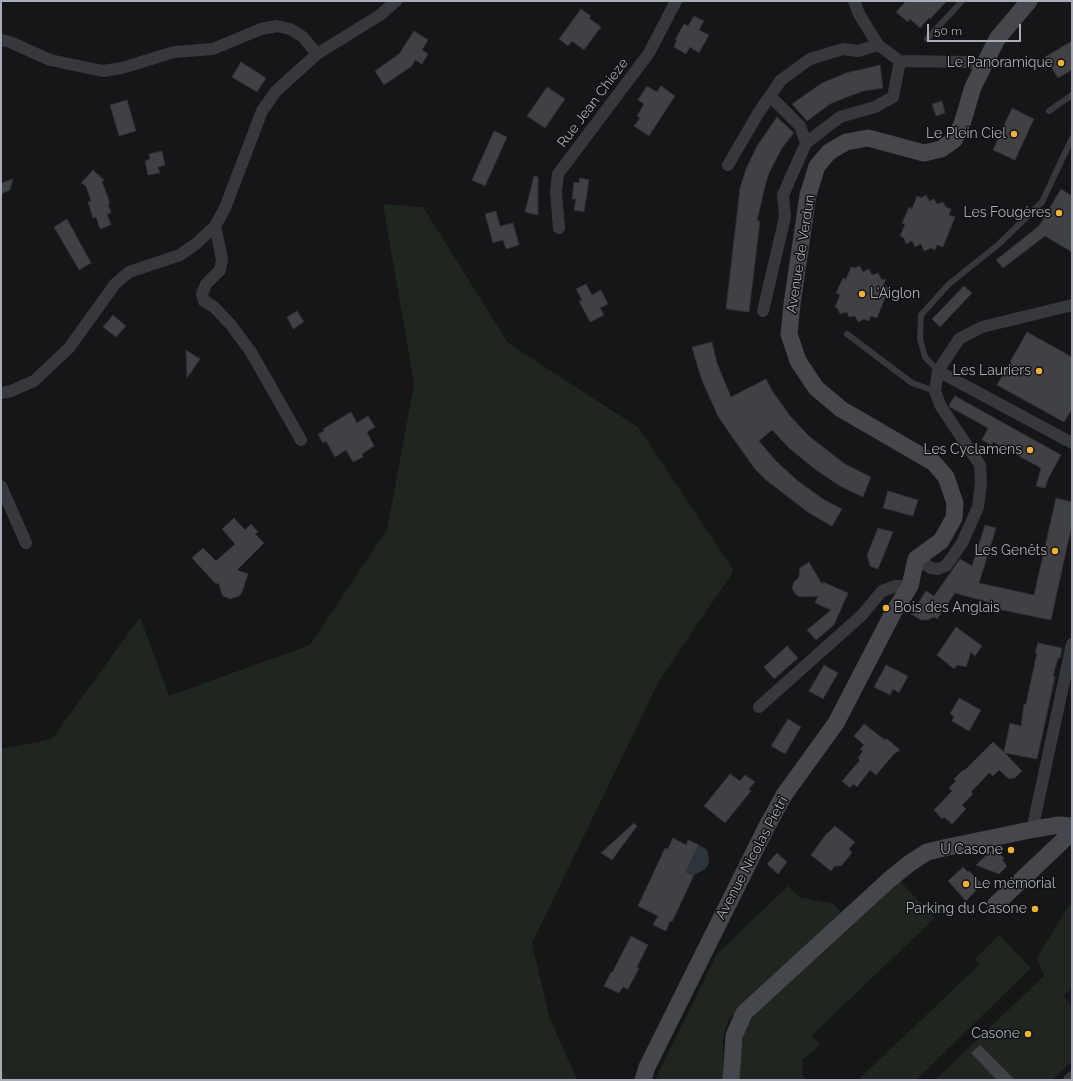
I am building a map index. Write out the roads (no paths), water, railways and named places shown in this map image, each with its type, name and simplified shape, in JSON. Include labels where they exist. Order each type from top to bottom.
[{"type":"main road","name":"Avenue de Verdun","points":[[916,559],[941,541],[954,518],[955,503],[946,477],[934,462],[841,410],[816,388],[798,361],[789,334],[808,195],[817,166],[829,152],[846,142],[868,138],[924,153],[942,149],[954,140],[962,124],[973,87],[997,39],[1029,1]]},
{"type":"main road","name":"Avenue Nicolas Pietri","points":[[643,1080],[647,1067],[766,828],[784,795],[836,723],[893,613],[910,586],[916,559]]},
{"type":"main road","points":[[731,1080],[734,1036],[744,1013],[890,879],[910,863],[927,852],[1035,829],[1059,825],[1072,826]]},
{"type":"main road","points":[[995,905],[1072,832]]},
{"type":"street","points":[[1,393],[34,381],[65,352],[115,284],[129,272],[180,255],[197,243],[215,226],[224,208],[262,112],[276,91],[317,54],[380,15],[396,1]]},
{"type":"street","name":"Rue Jean Chieze","points":[[559,228],[556,192],[558,174],[649,53],[676,1]]},
{"type":"street","points":[[854,1],[859,14],[878,45],[900,61],[970,62],[983,68]]},
{"type":"street","points":[[1,40],[10,42],[50,60],[103,71],[122,68],[174,52],[213,49],[261,29],[276,26],[290,29],[303,37],[317,54]]},
{"type":"street","points":[[728,165],[759,112],[781,80],[810,59],[844,49],[858,52],[878,45]]},
{"type":"street","points":[[763,312],[785,217],[783,195],[806,143],[840,117],[875,107],[893,97],[900,61]]},
{"type":"street","points":[[770,96],[800,126],[806,143]]},
{"type":"street","points":[[215,226],[222,259],[220,270],[206,284],[202,294],[204,301],[214,307],[232,325],[251,352],[300,440]]},
{"type":"street","points":[[916,559],[931,568],[938,569],[946,566],[962,543],[978,508],[981,483],[980,466],[940,406],[934,391],[938,371],[959,338],[982,327],[1072,305]]},
{"type":"street","points":[[938,371],[1072,443]]},
{"type":"street","points":[[1,486],[26,543]]},
{"type":"street","points":[[760,707],[862,615],[882,591],[896,586],[910,586]]},
{"type":"street","points":[[1035,829],[1036,813],[1072,644]]},
{"type":"street","points":[[1069,1080],[1072,1077]]},
{"type":"lane","points":[[927,39],[962,1]]},
{"type":"lane","points":[[1049,111],[1072,95]]},
{"type":"lane","points":[[938,371],[925,357],[920,339],[921,315],[949,284],[999,244],[1042,202],[1072,138]]},
{"type":"lane","points":[[847,334],[912,383],[934,391]]},
{"type":"place","name":"Le Panoramique","points":[[1061,63]]},
{"type":"place","name":"Le Plein Ciel","points":[[1014,134]]},
{"type":"place","name":"Les Fougères","points":[[1059,213]]},
{"type":"place","name":"L'Aiglon","points":[[862,294]]},
{"type":"place","name":"Les Lauriers","points":[[1039,371]]},
{"type":"place","name":"Les Cyclamens","points":[[1030,450]]},
{"type":"place","name":"Les Genêts","points":[[1055,551]]},
{"type":"place","name":"Bois des Anglais","points":[[886,608]]},
{"type":"place","name":"U Casone","points":[[1011,850]]},
{"type":"place","name":"Le mémorial","points":[[966,884]]},
{"type":"place","name":"Parking du Casone","points":[[1035,909]]},
{"type":"place","name":"Casone","points":[[1028,1034]]}]
